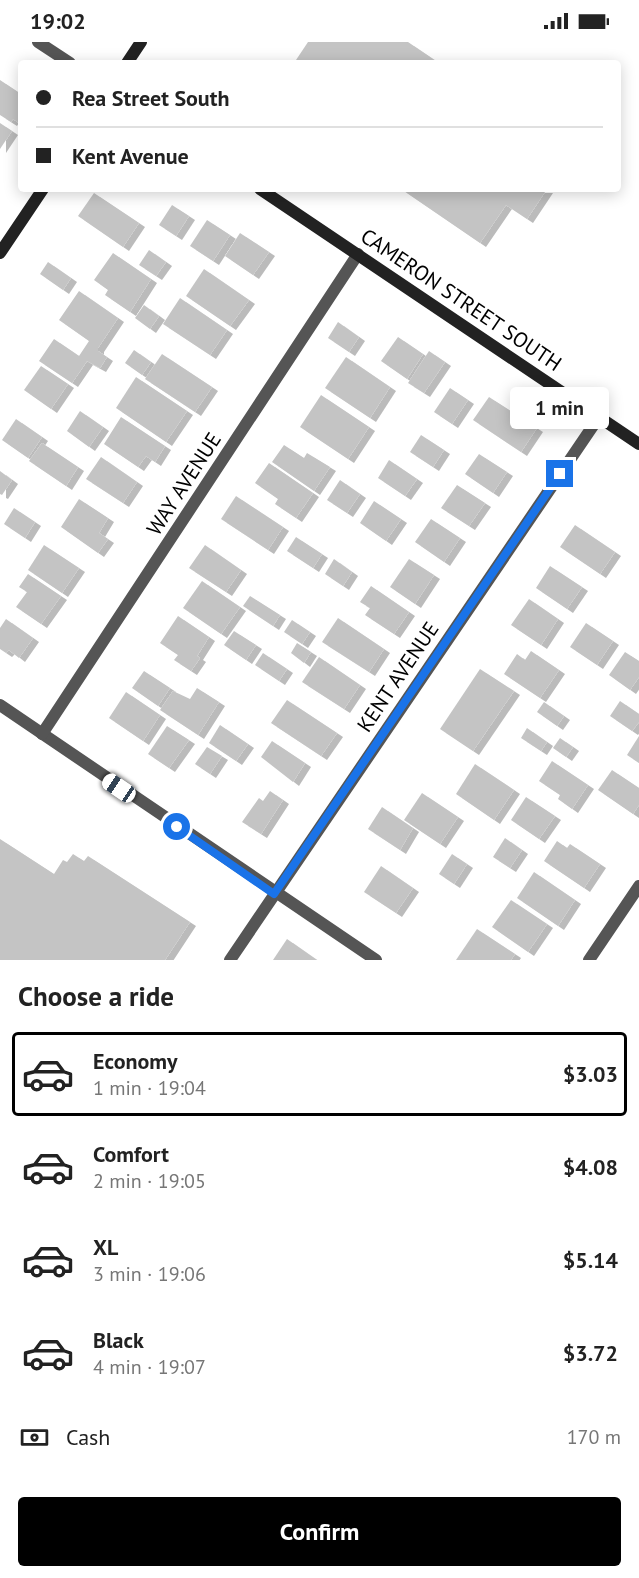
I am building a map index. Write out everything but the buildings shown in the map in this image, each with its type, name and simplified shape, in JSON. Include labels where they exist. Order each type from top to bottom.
[{"type":"street","points":[[38,42],[65,60]]},
{"type":"street","points":[[129,60],[141,42]]},
{"type":"street","points":[[0,253],[41,192]]},
{"type":"street","name":"CAMERON STREET SOUTH","points":[[265,192],[639,444]]},
{"type":"street","name":"WAY AVENUE","points":[[42,734],[358,254]]},
{"type":"street","name":"KENT AVENUE","points":[[230,960],[599,417]]},
{"type":"street","points":[[0,705],[274,894],[376,960]]},
{"type":"street","points":[[589,960],[639,886]]},
{"type":"route","points":[[177,827],[274,894],[560,474]]}]
